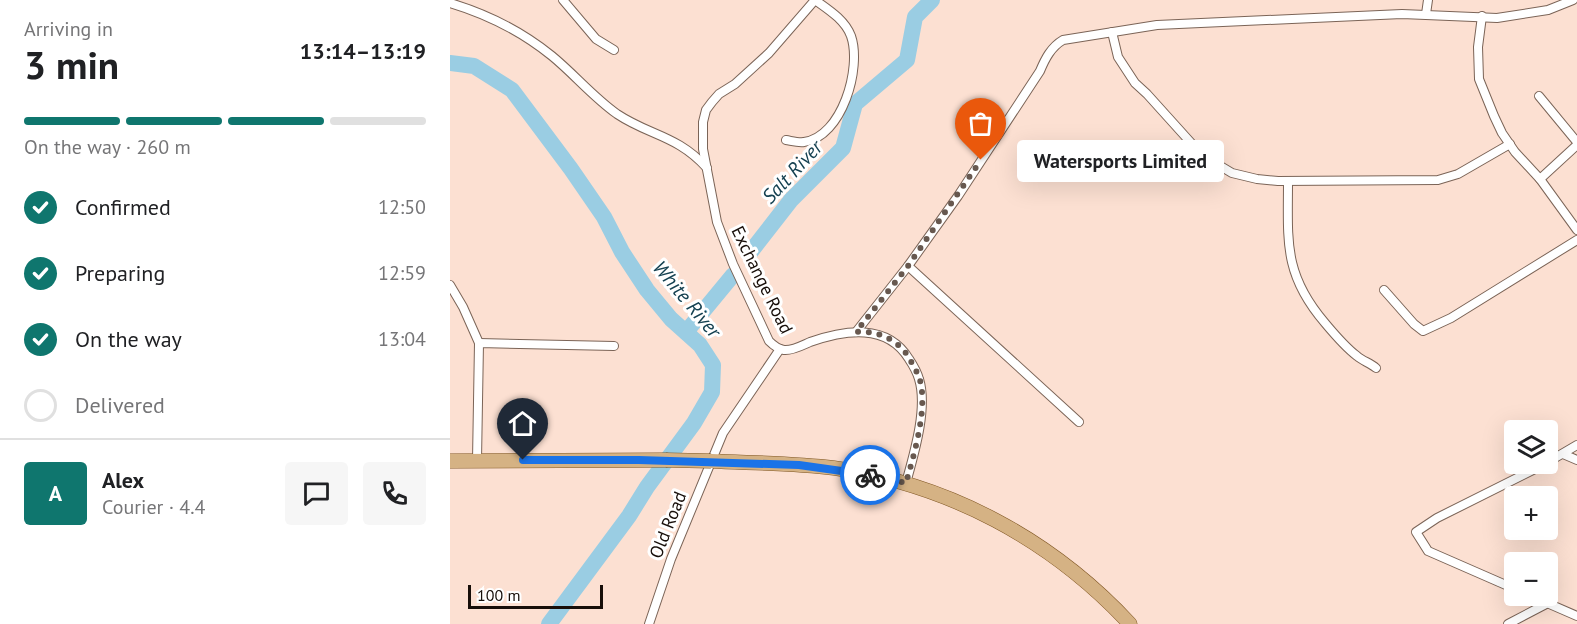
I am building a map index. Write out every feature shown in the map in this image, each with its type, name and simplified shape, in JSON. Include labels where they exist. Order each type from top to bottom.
[{"type":"main road","points":[[450,460],[639,460],[744,463],[832,468],[906,483],[954,499],[1020,534],[1087,582],[1130,624]]},
{"type":"street","points":[[563,0],[596,39],[614,50]]},
{"type":"street","points":[[786,140],[803,142],[816,139],[828,129],[847,99],[852,83],[854,54],[850,36],[843,22],[815,0]]},
{"type":"street","name":"Exchange Road","points":[[815,0],[769,52],[735,84],[719,94],[706,110],[703,122],[703,149],[717,222],[724,243],[769,341],[780,349],[789,350],[832,335],[856,332],[875,334],[896,342],[903,349],[919,378],[922,393],[921,417],[906,483]]},
{"type":"street","points":[[1426,14],[1428,0]]},
{"type":"street","points":[[856,332],[908,266],[958,196],[1040,71],[1050,51],[1063,40],[1157,25],[1426,14],[1497,18],[1548,10],[1573,0]]},
{"type":"street","points":[[450,3],[473,10],[527,37],[552,56],[614,112],[630,122],[684,146],[694,153],[707,168]]},
{"type":"street","points":[[1482,16],[1478,47],[1479,79],[1502,133],[1540,179],[1577,230]]},
{"type":"street","points":[[1112,32],[1118,57],[1135,83],[1202,155],[1233,173],[1257,179],[1288,181],[1438,180],[1458,174],[1510,144]]},
{"type":"street","points":[[1539,96],[1577,143],[1540,179]]},
{"type":"street","points":[[1288,181],[1288,235],[1291,261],[1297,281],[1317,314],[1340,340],[1358,357],[1376,368]]},
{"type":"street","points":[[1384,290],[1423,331],[1451,318],[1577,240]]},
{"type":"street","points":[[908,266],[1079,422]]},
{"type":"street","points":[[450,285],[464,307],[479,343],[477,460]]},
{"type":"street","points":[[479,343],[614,346]]},
{"type":"street","name":"Old Road","points":[[649,624],[671,559],[723,433],[780,349]]},
{"type":"street","points":[[1558,457],[1577,445]]},
{"type":"street","points":[[1563,454],[1577,460]]},
{"type":"street","points":[[1504,584],[1428,551],[1416,532],[1437,518],[1525,474]]},
{"type":"street","points":[[1508,624],[1542,606]]},
{"type":"street","points":[[1555,606],[1577,615]]},
{"type":"waterway","name":"Salt River","points":[[749,254],[791,200],[843,148],[855,104],[907,60],[915,17],[932,0]]},
{"type":"waterway","name":"White River","points":[[450,63],[474,66],[512,90],[604,217],[622,252],[647,290],[671,319],[700,345],[713,365],[712,392],[694,423],[549,624]]},
{"type":"waterway","name":"Salt River","points":[[686,332],[733,275]]},
{"type":"way so far","points":[[870,475],[906,483],[921,417],[922,393],[917,372],[896,342],[868,332],[856,332],[908,266],[981,160]]},
{"type":"place","name":"Watersports Limited","points":[[981,160]]},
{"type":"route","points":[[523,460],[639,460],[799,465],[870,475]]}]
